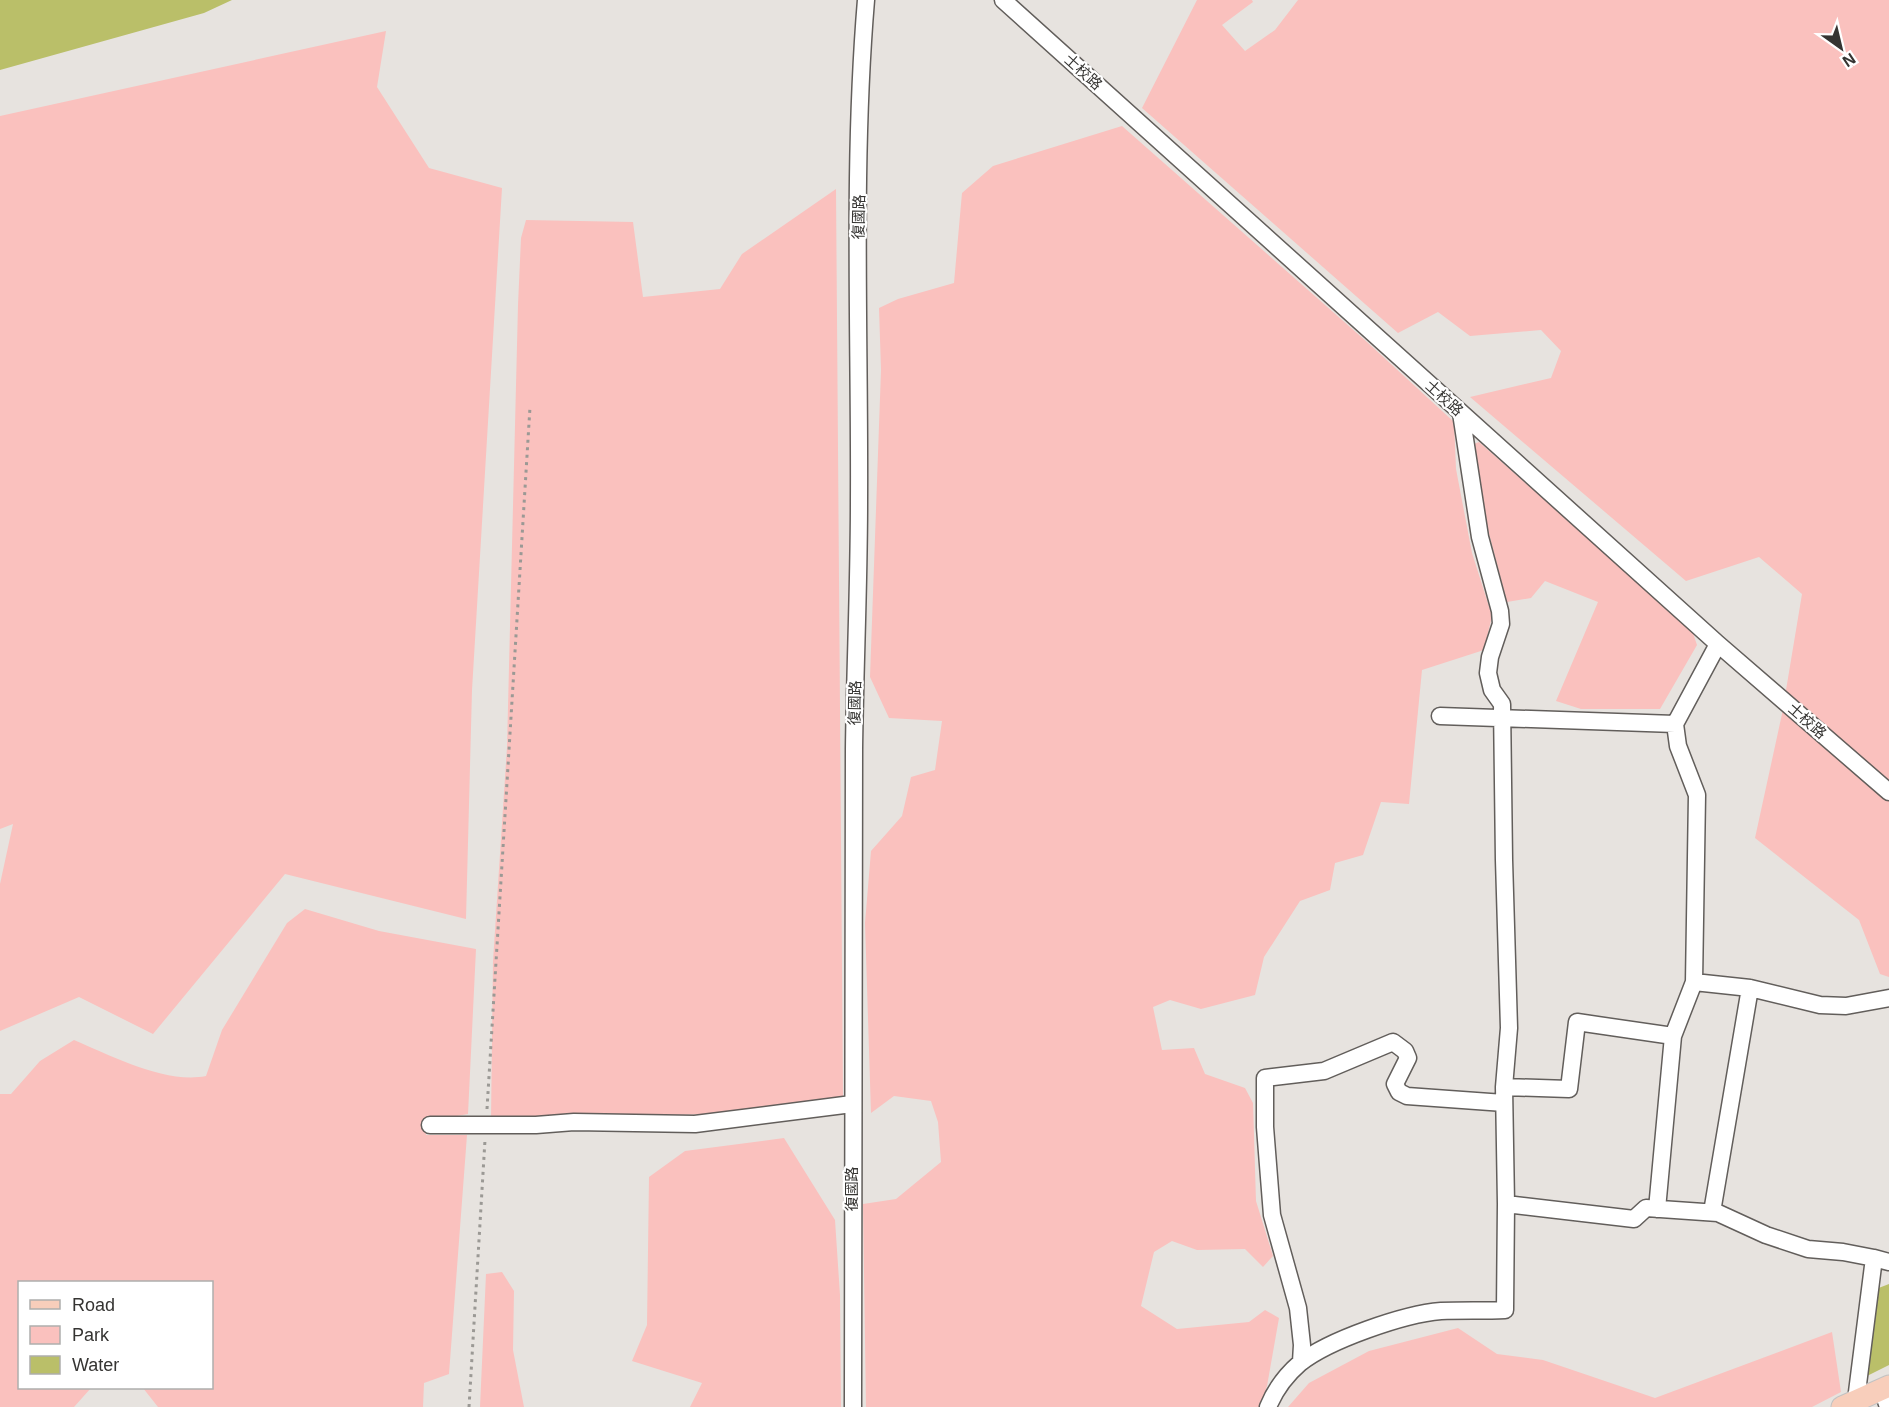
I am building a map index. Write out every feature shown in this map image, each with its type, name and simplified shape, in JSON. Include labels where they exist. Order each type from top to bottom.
[{"type":"main road","points":[[1849,1404],[1886,1394]]},
{"type":"street","name":"復國路","points":[[853,1407],[852,1104],[855,669],[859,505],[857,276],[861,98],[866,0]]},
{"type":"street","name":"士校路","points":[[1003,0],[1718,644],[1889,792]]},
{"type":"street","points":[[1268,1407],[1282,1382],[1301,1362],[1341,1341],[1415,1316],[1440,1311],[1505,1310],[1504,1095],[1509,1028],[1502,704],[1492,690],[1488,673],[1490,657],[1501,624],[1500,610],[1480,537],[1461,413]]},
{"type":"street","points":[[1657,1209],[1673,1036],[1694,982],[1698,795],[1678,746],[1676,723],[1718,644]]},
{"type":"street","points":[[1440,716],[1676,723]]},
{"type":"street","points":[[1694,982],[1750,988],[1820,1005],[1846,1006],[1889,998]]},
{"type":"street","points":[[1712,1212],[1750,988]]},
{"type":"street","points":[[1301,1362],[1302,1345],[1298,1308],[1272,1215],[1265,1127],[1265,1078],[1324,1071],[1393,1042],[1406,1051],[1408,1058],[1395,1084],[1399,1092],[1407,1096],[1504,1095],[1569,1089],[1576,1022],[1673,1036]]},
{"type":"street","points":[[430,1125],[574,1122],[695,1124],[852,1104]]},
{"type":"street","points":[[1506,1204],[1634,1219],[1646,1208],[1712,1212],[1766,1235],[1808,1249],[1843,1252],[1882,1260],[1849,1404]]},
{"type":"path","points":[[470,1407],[530,407]]},
{"type":"green space","points":[[1197,0],[1252,0],[1253,2],[1222,25],[1245,51],[1275,30],[1298,0],[1889,0],[1889,977],[1880,974],[1859,920],[1755,838],[1782,714],[1802,594],[1759,557],[1686,581],[1470,397],[1551,378],[1561,351],[1541,330],[1470,336],[1438,312],[1398,333],[1142,108]]},
{"type":"green space","points":[[386,31],[377,87],[429,168],[502,188],[472,690],[466,919],[285,874],[153,1034],[79,997],[0,1031],[0,884],[13,824],[0,829],[0,116]]},
{"type":"green space","points":[[1122,126],[1367,342],[1454,422],[1456,469],[1472,553],[1492,616],[1484,650],[1422,670],[1409,804],[1381,802],[1363,855],[1335,863],[1330,890],[1300,901],[1264,957],[1255,995],[1201,1009],[1170,1000],[1153,1007],[1162,1050],[1194,1048],[1205,1074],[1245,1088],[1253,1103],[1256,1201],[1273,1256],[1263,1267],[1245,1249],[1197,1250],[1172,1241],[1154,1252],[1141,1306],[1177,1329],[1249,1322],[1265,1310],[1279,1318],[1267,1386],[1260,1407],[866,1407],[863,1204],[896,1199],[941,1162],[938,1122],[931,1101],[894,1096],[871,1113],[865,923],[871,851],[902,816],[911,777],[935,770],[942,721],[889,718],[870,677],[881,370],[879,308],[898,299],[954,283],[962,193],[993,166]]},
{"type":"green space","points":[[836,189],[843,1099],[745,1113],[491,1120],[493,961],[507,747],[518,305],[521,238],[526,220],[633,222],[643,297],[720,289],[742,254]]},
{"type":"green space","points":[[1479,442],[1692,630],[1697,645],[1660,709],[1581,709],[1556,701],[1598,602],[1545,581],[1531,598],[1507,602],[1488,530],[1471,445]]},
{"type":"green space","points":[[305,909],[379,931],[476,949],[468,1114],[425,1122],[426,1135],[467,1135],[449,1374],[424,1383],[423,1407],[158,1407],[144,1389],[213,1389],[213,1281],[18,1281],[18,1389],[90,1389],[74,1407],[0,1407],[0,1094],[11,1094],[40,1061],[74,1040],[122,1061],[156,1072],[173,1076],[206,1076],[222,1030],[287,923]]},
{"type":"green space","points":[[784,1138],[835,1220],[840,1295],[841,1407],[690,1407],[702,1383],[632,1361],[647,1325],[649,1177],[685,1151]]},
{"type":"green space","points":[[502,1272],[514,1291],[513,1350],[524,1407],[480,1407],[486,1274]]},
{"type":"green space","points":[[1458,1328],[1497,1354],[1543,1360],[1655,1398],[1832,1332],[1841,1392],[1812,1407],[1288,1407],[1309,1383],[1369,1351]]},
{"type":"water","points":[[0,0],[232,0],[204,13],[0,70]]},
{"type":"water","points":[[1889,1284],[1889,1365],[1867,1376],[1876,1289]]}]
